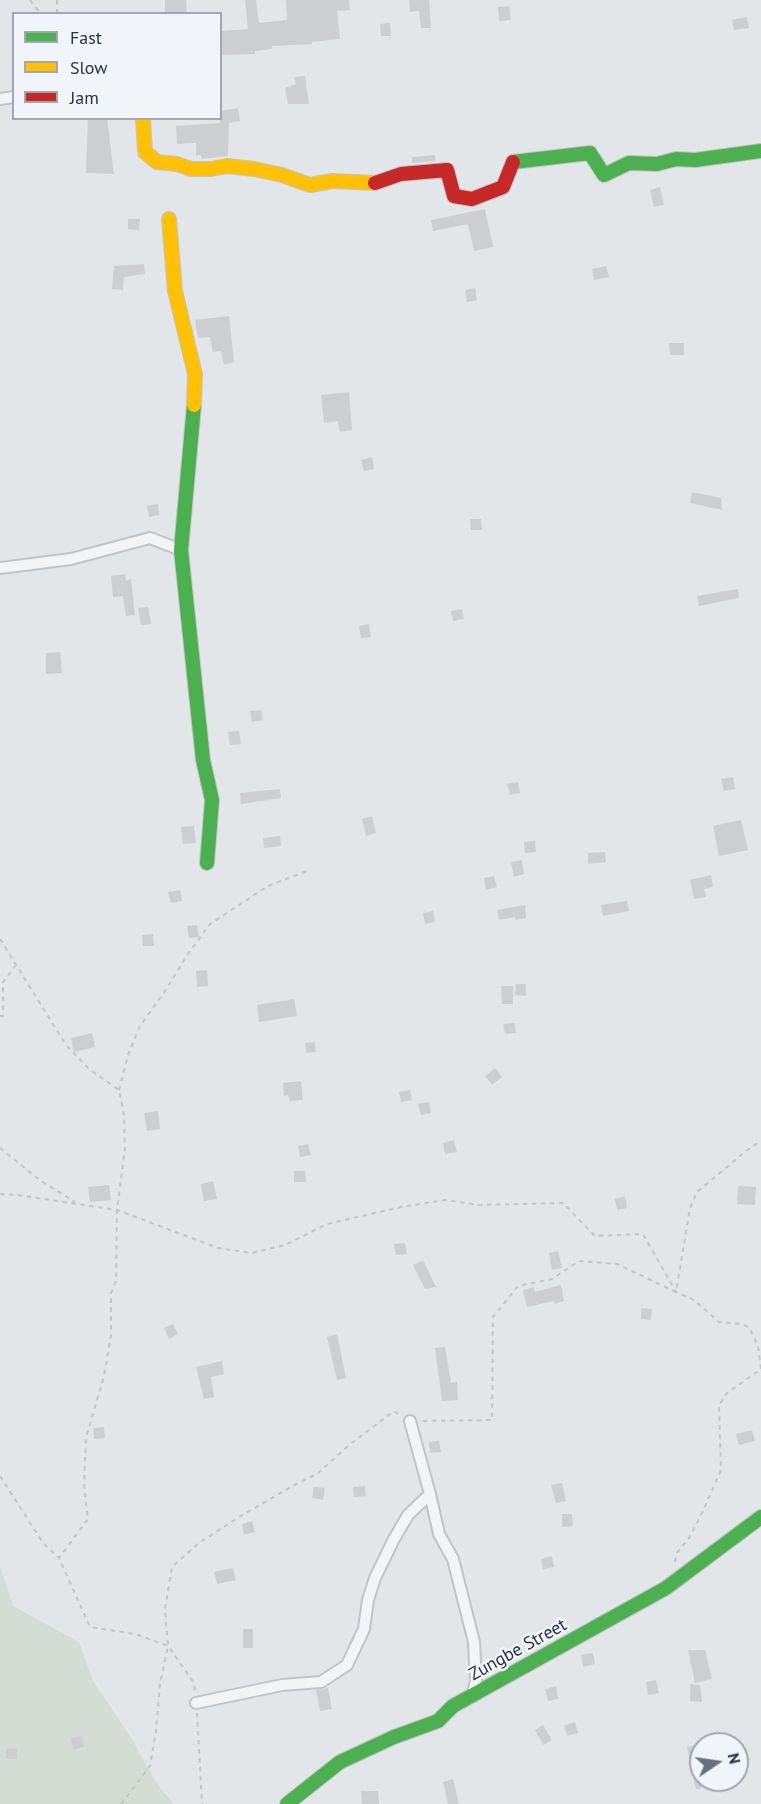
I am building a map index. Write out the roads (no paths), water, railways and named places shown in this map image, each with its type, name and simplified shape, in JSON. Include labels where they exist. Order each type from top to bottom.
[{"type":"street","points":[[143,120],[145,152],[158,162],[177,164],[191,169],[227,166],[254,169],[282,175],[310,185],[333,181],[375,183],[401,174],[447,170],[454,196],[472,200],[503,188],[513,161],[590,153],[604,175],[629,163],[657,164],[676,159],[695,160],[761,151]]},
{"type":"street","points":[[169,219],[175,291],[195,374],[192,437],[181,550],[201,748],[212,800],[207,863]]},
{"type":"street","points":[[0,568],[71,560],[150,538],[181,550]]},
{"type":"street","points":[[410,1421],[439,1534],[453,1559],[474,1642],[476,1681],[472,1696]]},
{"type":"street","points":[[196,1703],[282,1685],[321,1682],[348,1665],[364,1629],[368,1600],[375,1578],[389,1548],[408,1515],[430,1494]]},
{"type":"street","name":"Zungbe Street","points":[[286,1804],[340,1762],[394,1737],[438,1721],[453,1706],[666,1588],[761,1517]]}]
